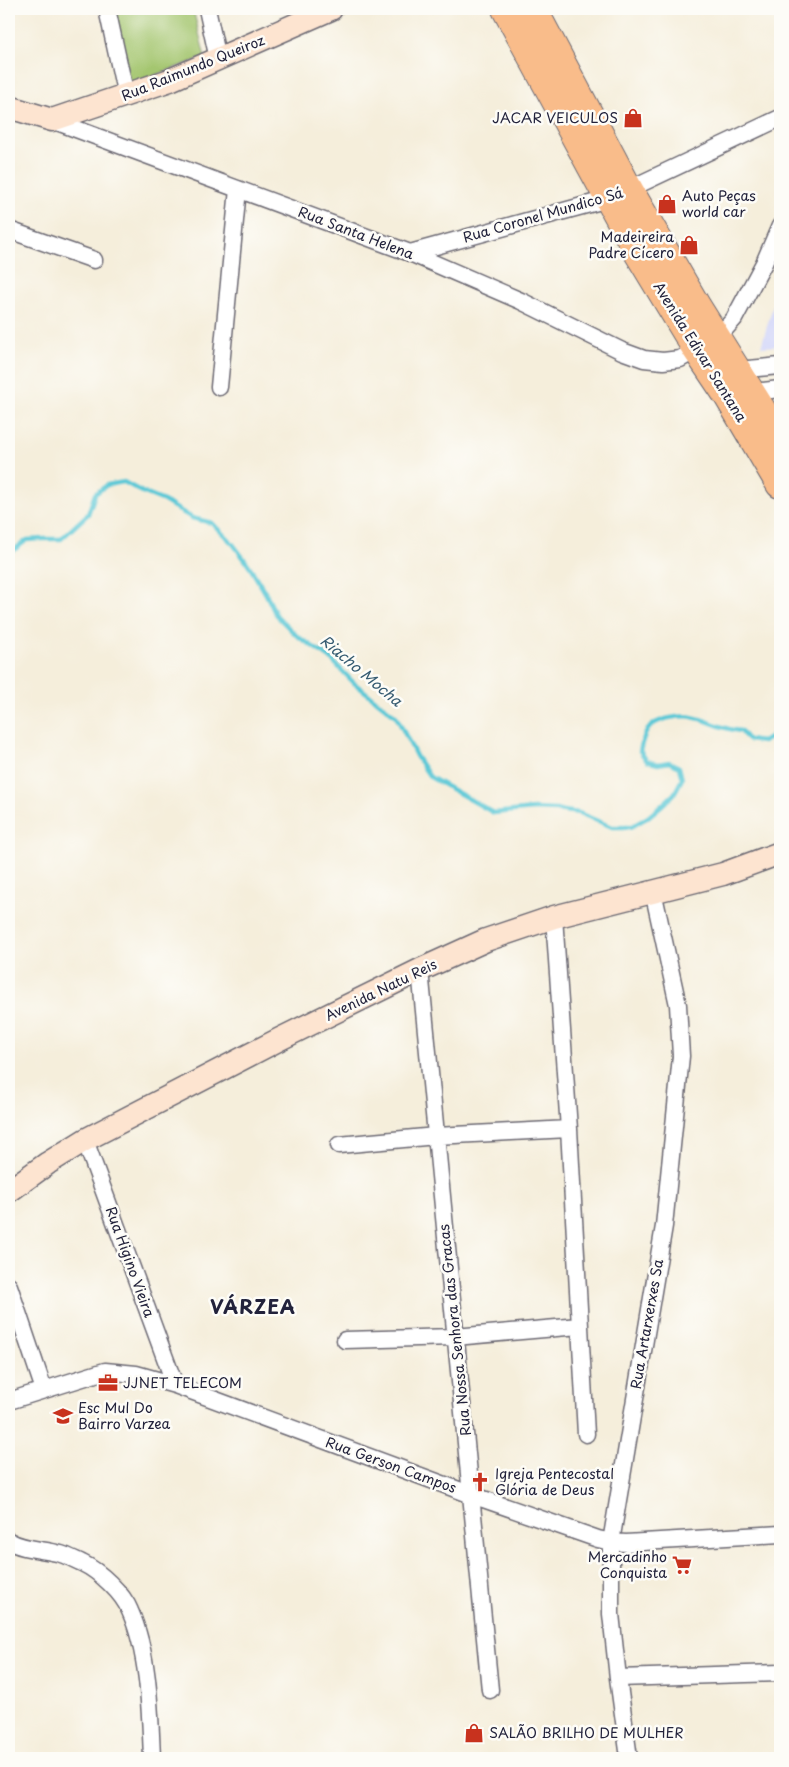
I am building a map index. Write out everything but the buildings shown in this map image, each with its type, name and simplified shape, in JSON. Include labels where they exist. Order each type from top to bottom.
[{"type":"highway","name":"Avenida Edivar Santana","points":[[506,9],[618,194]]},
{"type":"highway","name":"Avenida Edivar Santana","points":[[534,9],[618,194],[639,254],[780,439]]},
{"type":"highway","name":"Avenida Edivar Santana","points":[[739,386],[780,484]]},
{"type":"street","points":[[107,9],[126,96]]},
{"type":"street","points":[[207,9],[218,59]]},
{"type":"street","name":"Rua Raimundo Queiroz","points":[[52,120],[170,80],[331,9]]},
{"type":"street","name":"Rua Santa Helena","points":[[9,107],[52,120],[410,253],[521,301],[622,351],[644,359],[663,361],[680,358],[707,344]]},
{"type":"street","name":"Rua Coronel Mundico Sá","points":[[410,253],[618,194],[780,118]]},
{"type":"street","points":[[219,387],[238,189]]},
{"type":"street","points":[[707,344],[734,319],[764,264],[780,226]]},
{"type":"street","points":[[9,230],[94,260]]},
{"type":"street","points":[[739,386],[778,370]]},
{"type":"street","points":[[739,386],[780,389]]},
{"type":"street","name":"Avenida Natu Reis","points":[[9,1192],[48,1163],[85,1140],[280,1038],[486,940],[554,917],[723,874],[780,853]]},
{"type":"street","name":"Rua Artarxerxes Sa","points":[[629,1758],[611,1614],[611,1542],[617,1496],[661,1245],[681,1056],[678,1005],[652,891]]},
{"type":"street","points":[[554,917],[569,1128],[586,1434]]},
{"type":"street","name":"Rua Nossa Senhora das Gracas","points":[[420,970],[490,1690]]},
{"type":"street","points":[[339,1146],[436,1136],[569,1128]]},
{"type":"street","name":"Rua Higino Vieira","points":[[85,1140],[175,1385]]},
{"type":"street","points":[[9,1286],[44,1390]]},
{"type":"street","points":[[346,1340],[455,1337],[579,1326]]},
{"type":"street","name":"Rua Gerson Campos","points":[[9,1401],[105,1371],[136,1374],[175,1385],[472,1495],[598,1539],[611,1542],[780,1534]]},
{"type":"street","points":[[9,1541],[33,1549],[60,1554],[83,1563],[101,1576],[115,1590],[130,1610],[142,1648],[149,1696],[152,1758]]},
{"type":"street","points":[[618,1678],[780,1673]]},
{"type":"shaded area","points":[[780,281],[780,346],[761,347]]},
{"type":"green space","points":[[113,9],[193,9],[205,57],[130,84]]},
{"type":"waterway","name":"Riacho Mocha","points":[[9,554],[27,540],[61,539],[88,514],[95,494],[107,485],[124,482],[164,501],[192,518],[212,523],[233,544],[248,564],[276,615],[297,636],[330,658],[354,683],[396,716],[416,756],[430,777],[494,813],[533,809],[556,810],[579,813],[612,827],[631,827],[648,817],[674,794],[682,779],[679,767],[669,762],[658,764],[647,761],[640,751],[647,730],[655,723],[668,718],[690,716],[728,729],[741,731],[748,740],[763,742],[774,735],[780,740]]},
{"type":"place","name":"JACAR VEICULOS","points":[[633,118]]},
{"type":"place","name":"Auto Peças world car","points":[[667,204]]},
{"type":"place","name":"Madeireira Padre Cícero","points":[[689,245]]},
{"type":"place","name":"JJNET TELECOM","points":[[108,1383]]},
{"type":"place","name":"Esc Mul Do Bairro Varzea","points":[[63,1416]]},
{"type":"place","name":"Igreja Pentecostal Glória de Deus","points":[[480,1482]]},
{"type":"place","name":"Mercadinho Conquista","points":[[682,1565]]},
{"type":"place","name":"SALÃO BRILHO DE MULHER","points":[[474,1733]]},
{"type":"district","name":"VÁRZEA","points":[[253,1307]]}]
